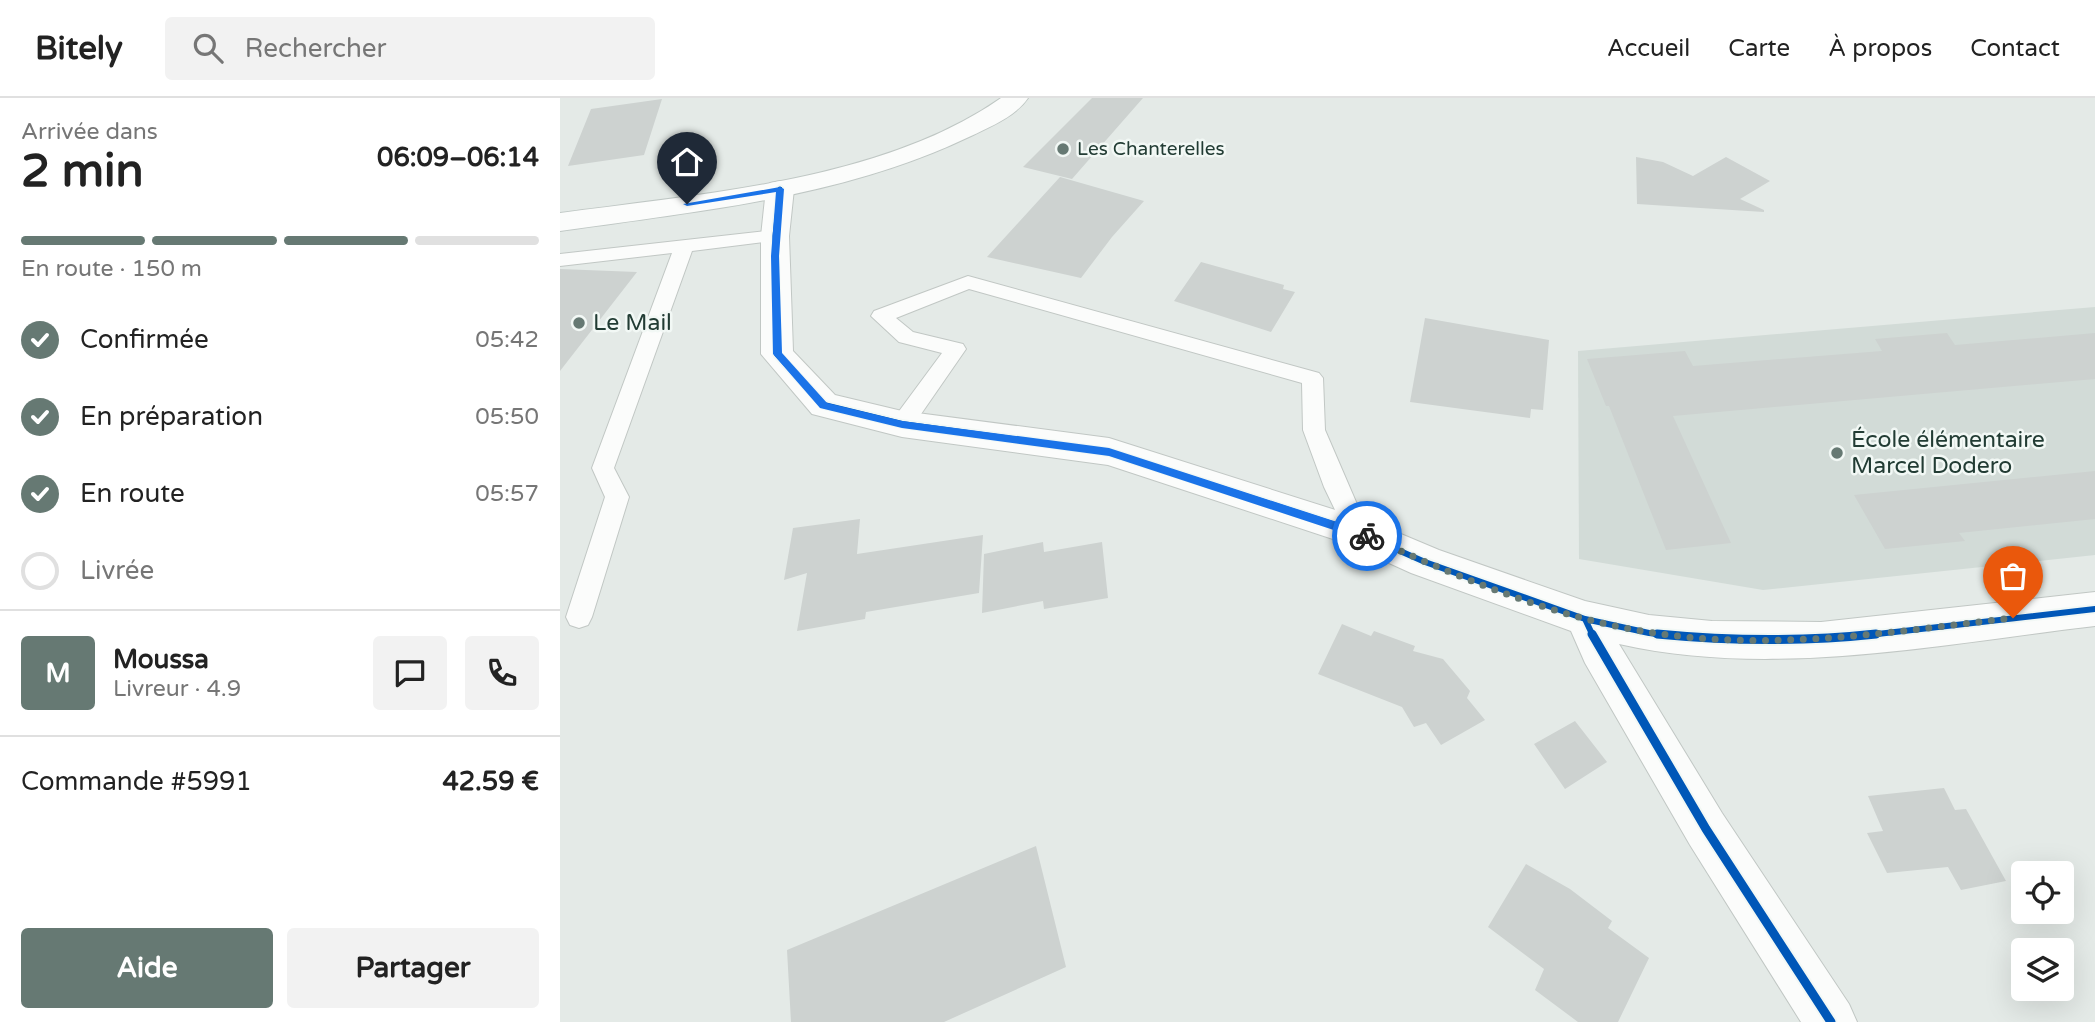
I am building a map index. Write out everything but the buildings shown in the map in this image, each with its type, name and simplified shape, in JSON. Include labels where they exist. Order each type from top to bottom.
[{"type":"street","points":[[560,222],[830,180],[914,153],[974,125],[1016,98]]},
{"type":"street","points":[[780,189],[775,236],[777,354],[824,405],[902,424],[1109,452],[1357,532],[1425,562],[1585,619],[1649,633],[1712,639],[1821,640],[2095,608]]},
{"type":"street","points":[[1585,619],[1626,696],[1706,829],[1831,1022]]},
{"type":"lane","points":[[560,260],[775,236]]},
{"type":"lane","points":[[579,617],[617,497],[603,468],[685,244]]},
{"type":"lane","points":[[902,424],[956,349],[906,337],[881,317],[968,282],[1312,378],[1314,430],[1357,532]]},
{"type":"shaded area","name":"École élémentaire Marcel Dodero","points":[[2095,307],[2095,555],[1763,590],[1579,559],[1578,351]]},
{"type":"cycle path","points":[[780,189],[775,236],[777,354],[824,405],[902,424],[1109,452],[1357,532],[1425,562],[1585,619],[1649,633],[1712,639],[1821,640],[2095,609]]},
{"type":"cycle path","points":[[1585,619],[1600,650],[1706,829],[1831,1022]]},
{"type":"way so far","points":[[1367,536],[1425,562],[1506,592],[1585,619],[1649,633],[1712,639],[1821,640],[2013,618]]},
{"type":"place","name":"Les Chanterelles","points":[[1063,149]]},
{"type":"place","name":"Le Mail","points":[[579,323]]},
{"type":"place","name":"École élémentaire Marcel Dodero","points":[[1837,453]]},
{"type":"route","points":[[687,204],[780,189],[775,256],[777,354],[824,405],[902,424],[1109,452],[1367,536]]}]
